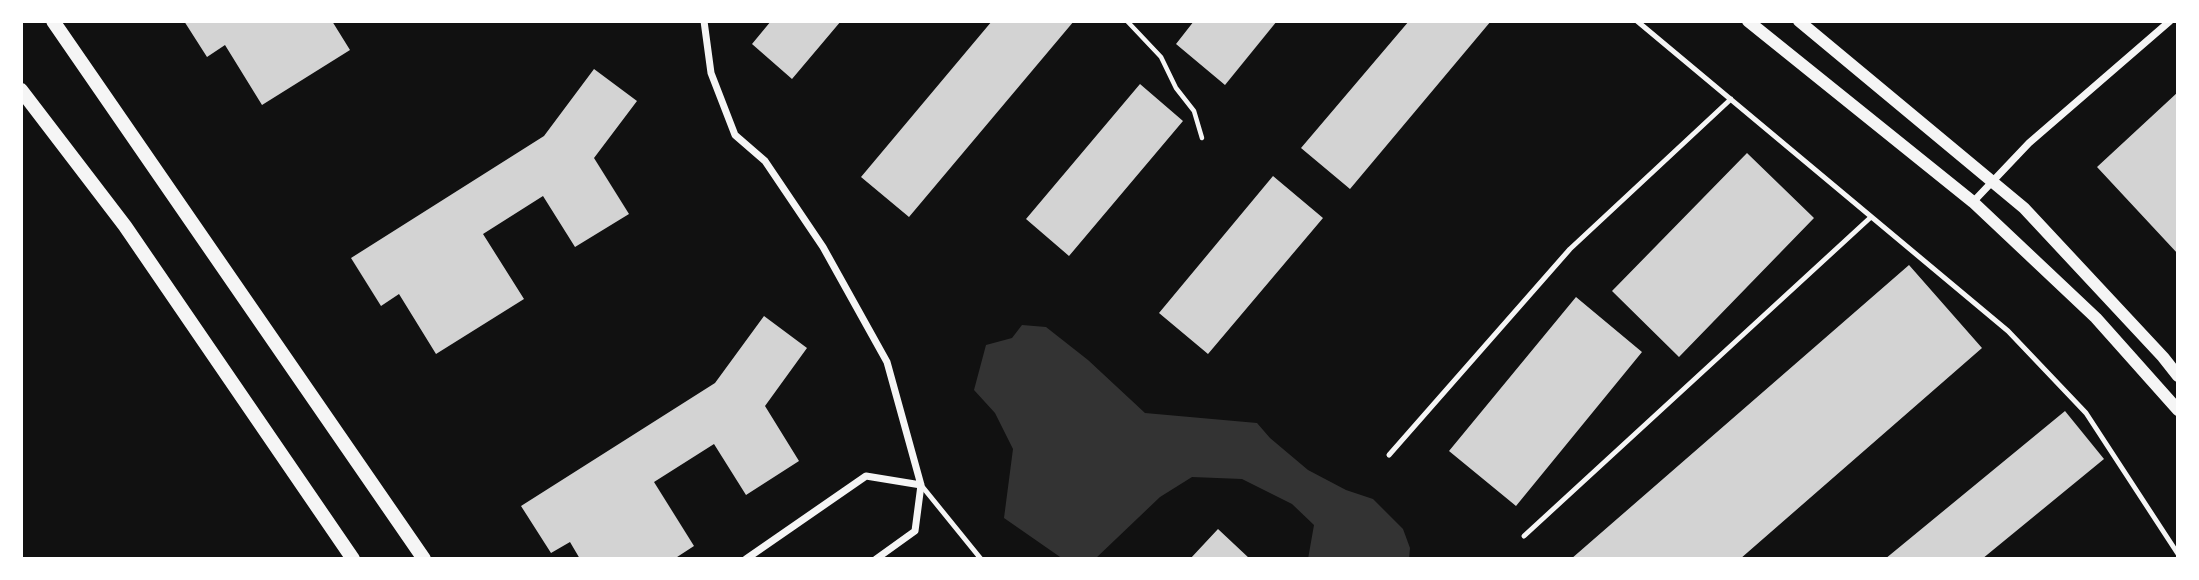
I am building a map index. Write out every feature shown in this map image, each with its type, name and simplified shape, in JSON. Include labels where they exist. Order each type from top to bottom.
[{"type":"main road","points":[[52,21],[424,559]]},
{"type":"main road","points":[[21,90],[125,226],[353,559]]},
{"type":"street","points":[[705,21],[711,73],[734,135],[765,161],[822,247],[887,362],[921,485],[915,530],[876,559]]},
{"type":"street","points":[[1748,21],[1973,202],[2096,318],[2178,410]]},
{"type":"street","points":[[1799,21],[2024,208],[2178,376]]},
{"type":"street","points":[[1973,202],[2029,143],[2170,21]]},
{"type":"street","points":[[746,559],[866,477],[921,485]]},
{"type":"lane","points":[[1637,21],[2008,331],[2086,413],[2178,554]]},
{"type":"lane","points":[[1389,455],[1570,249],[1731,99]]},
{"type":"lane","points":[[1524,536],[1871,217]]},
{"type":"lane","points":[[921,485],[981,559]]},
{"type":"path","points":[[1128,21],[1161,57],[1176,88],[1194,111],[1202,138]]},
{"type":"shaded area","points":[[1022,325],[1046,327],[1088,360],[1145,413],[1257,423],[1270,438],[1308,470],[1346,490],[1373,499],[1403,529],[1410,548],[1409,559],[1308,559],[1314,525],[1292,504],[1242,479],[1192,477],[1160,497],[1095,559],[1063,559],[1004,518],[1013,449],[995,413],[974,390],[986,345],[1012,338]]},
{"type":"building","points":[[184,21],[332,21],[350,50],[262,105],[225,45],[207,57]]},
{"type":"building","points":[[771,21],[841,21],[792,79],[752,44]]},
{"type":"building","points":[[992,21],[1074,21],[909,217],[861,177]]},
{"type":"building","points":[[1194,21],[1277,21],[1225,85],[1176,44]]},
{"type":"building","points":[[1409,21],[1491,21],[1350,189],[1301,148]]},
{"type":"building","points":[[594,69],[637,101],[594,158],[629,214],[575,247],[543,196],[483,234],[524,299],[436,354],[399,294],[381,306],[351,258],[544,136]]},
{"type":"building","points":[[1140,84],[1183,121],[1069,256],[1026,219]]},
{"type":"building","points":[[2178,92],[2178,254],[2097,167]]},
{"type":"building","points":[[1747,153],[1814,218],[1679,357],[1612,291]]},
{"type":"building","points":[[1273,176],[1323,218],[1208,354],[1159,313]]},
{"type":"building","points":[[1909,265],[1982,348],[1740,559],[1571,559]]},
{"type":"building","points":[[1576,297],[1642,352],[1516,506],[1449,451]]},
{"type":"building","points":[[764,316],[807,348],[765,406],[799,461],[746,495],[714,444],[654,482],[694,546],[674,559],[580,559],[570,542],[551,553],[521,506],[715,383]]},
{"type":"building","points":[[2065,411],[2104,459],[1982,559],[1885,559]]},
{"type":"building","points":[[1218,529],[1250,559],[1190,559]]}]
